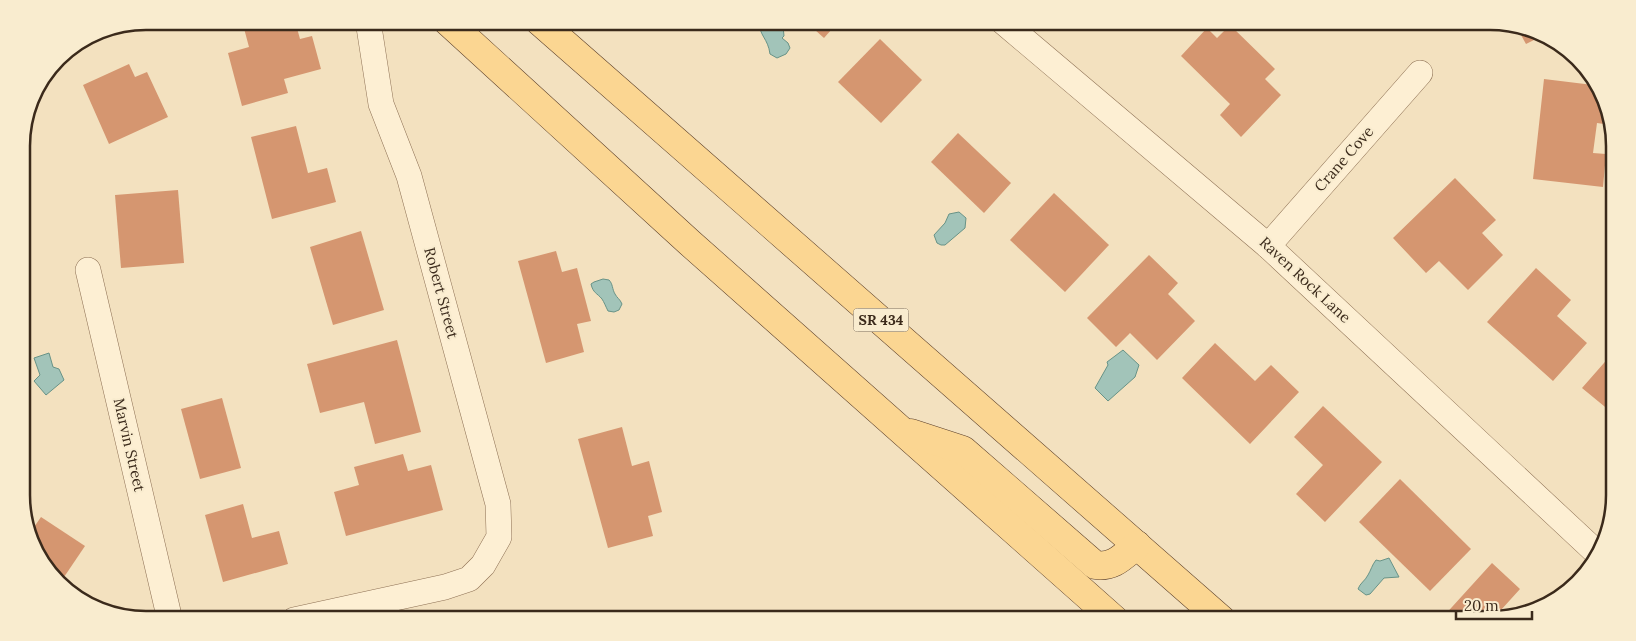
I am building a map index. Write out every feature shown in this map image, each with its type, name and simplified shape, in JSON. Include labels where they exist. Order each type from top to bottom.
[{"type":"main road","points":[[457,30],[690,243],[1105,611]]},
{"type":"main road","name":"SR 434","points":[[549,30],[1212,611]]},
{"type":"main road","points":[[901,429],[963,450],[1095,565],[1104,567],[1112,565],[1138,545]]},
{"type":"street","name":"Robert Street","points":[[335,611],[446,587],[469,578],[483,565],[499,537],[498,504],[409,176],[381,104],[369,30]]},
{"type":"street","name":"Raven Rock Lane","points":[[1013,30],[1268,246],[1592,549]]},
{"type":"street","name":"Crane Cove","points":[[1268,246],[1420,73]]},
{"type":"street","name":"Marvin Street","points":[[88,270],[168,611]]},
{"type":"water","points":[[760,30],[783,30],[784,36],[782,38],[788,43],[790,48],[786,54],[777,58],[770,54]]},
{"type":"water","points":[[959,212],[966,218],[965,228],[945,245],[937,243],[934,235],[945,223],[949,214]]},
{"type":"water","points":[[603,279],[609,280],[621,302],[619,310],[614,312],[608,311],[602,299],[595,293],[591,284]]},
{"type":"water","points":[[1123,350],[1139,365],[1135,377],[1108,401],[1095,388],[1108,365],[1107,362]]},
{"type":"water","points":[[49,353],[53,367],[59,369],[64,380],[46,395],[34,381],[40,375],[34,358]]},
{"type":"water","points":[[1389,558],[1399,577],[1384,578],[1370,594],[1366,595],[1358,589],[1376,560],[1380,561]]},
{"type":"building","points":[[244,30],[298,30],[300,39],[312,36],[321,69],[284,79],[288,93],[242,106],[228,53],[249,47]]},
{"type":"building","points":[[815,30],[831,30],[824,38]]},
{"type":"building","points":[[1205,30],[1209,30],[1217,38],[1225,30],[1235,30],[1275,69],[1265,79],[1281,95],[1241,137],[1220,115],[1230,104],[1181,56]]},
{"type":"building","points":[[1521,34],[1535,39],[1526,44]]},
{"type":"building","points":[[880,39],[922,80],[881,123],[838,82]]},
{"type":"building","points":[[129,64],[135,77],[147,72],[168,117],[109,144],[83,85]]},
{"type":"building","points":[[1544,79],[1588,84],[1597,102],[1604,124],[1597,123],[1593,153],[1606,154],[1603,187],[1533,179]]},
{"type":"building","points":[[296,126],[308,173],[327,168],[336,202],[272,219],[251,137]]},
{"type":"building","points":[[958,133],[1011,183],[984,213],[931,162]]},
{"type":"building","points":[[1455,178],[1496,220],[1482,233],[1503,255],[1468,290],[1439,261],[1426,273],[1393,238]]},
{"type":"building","points":[[178,190],[184,263],[121,268],[115,195]]},
{"type":"building","points":[[1054,193],[1109,245],[1065,292],[1010,240]]},
{"type":"building","points":[[361,231],[384,310],[333,325],[310,247]]},
{"type":"building","points":[[556,251],[562,272],[577,268],[591,321],[577,324],[584,352],[546,363],[518,261]]},
{"type":"building","points":[[1149,255],[1178,283],[1168,294],[1195,321],[1157,360],[1130,333],[1116,347],[1087,318]]},
{"type":"building","points":[[1536,268],[1571,300],[1557,316],[1587,343],[1553,381],[1487,322]]},
{"type":"building","points":[[397,340],[421,432],[375,444],[364,402],[320,413],[307,364]]},
{"type":"building","points":[[1215,343],[1255,381],[1271,365],[1299,392],[1250,444],[1182,378]]},
{"type":"building","points":[[1606,361],[1606,408],[1582,388]]},
{"type":"building","points":[[222,398],[241,468],[200,479],[181,409]]},
{"type":"building","points":[[1323,406],[1382,462],[1325,522],[1296,494],[1323,465],[1294,437]]},
{"type":"building","points":[[622,427],[632,466],[649,461],[662,512],[648,516],[653,536],[608,548],[578,439]]},
{"type":"building","points":[[403,454],[408,471],[431,465],[443,510],[346,536],[334,492],[359,485],[354,467]]},
{"type":"building","points":[[1400,479],[1471,549],[1430,591],[1359,522]]},
{"type":"building","points":[[243,504],[252,538],[279,531],[288,564],[223,582],[205,515]]},
{"type":"building","points":[[41,517],[85,546],[64,576],[42,546],[35,526]]},
{"type":"building","points":[[1492,563],[1520,589],[1501,610],[1448,611]]}]
